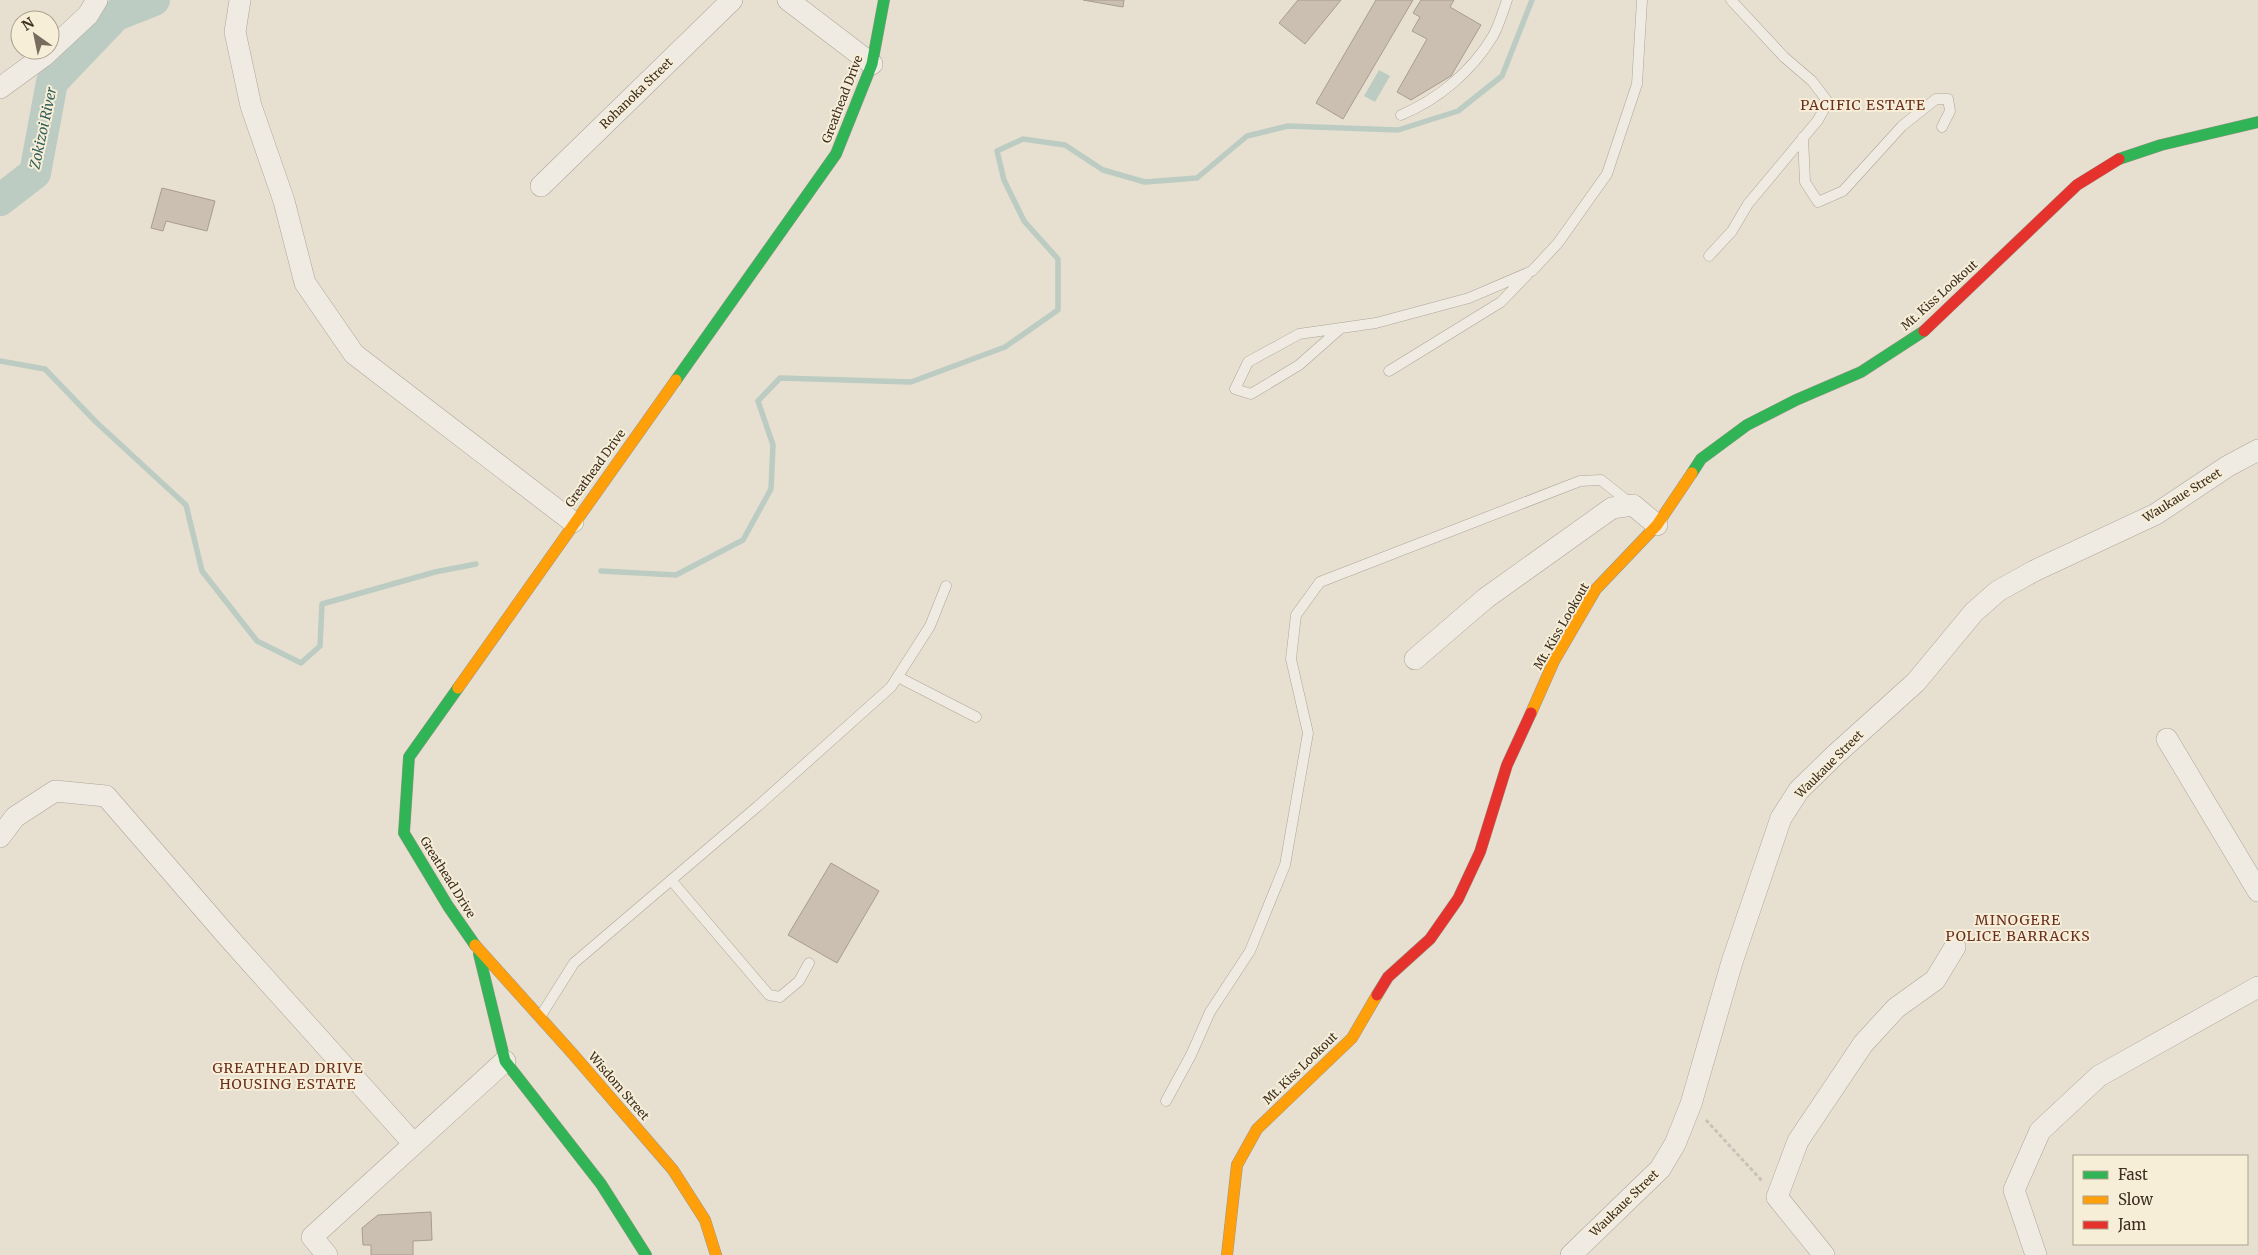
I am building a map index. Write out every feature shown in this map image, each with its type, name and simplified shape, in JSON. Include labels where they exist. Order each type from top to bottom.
[{"type":"street","points":[[0,88],[44,56],[88,15],[97,0]]},
{"type":"street","points":[[240,0],[235,32],[251,106],[284,201],[305,283],[354,354],[573,522]]},
{"type":"street","name":"Rohanoka Street","points":[[540,186],[732,0]]},
{"type":"street","points":[[788,0],[872,64]]},
{"type":"street","name":"Greathead Drive","points":[[478,950],[448,906],[404,833],[408,757],[836,154],[872,64],[884,0]]},
{"type":"street","name":"Mt. Kiss Lookout","points":[[1227,1255],[1237,1165],[1256,1129],[1352,1038],[1388,977],[1430,939],[1458,899],[1480,852],[1507,765],[1554,661],[1596,589],[1657,524],[1701,459],[1747,425],[1796,400],[1862,372],[1919,335],[2077,185],[2115,160],[2161,145],[2258,122]]},
{"type":"street","name":"Waukaue Street","points":[[1571,1255],[1660,1169],[1675,1144],[1691,1104],[1732,962],[1781,818],[1800,790],[1835,755],[1916,682],[1974,612],[1998,591],[2034,571],[2156,514],[2228,466],[2258,450]]},
{"type":"street","points":[[1415,659],[1486,598],[1612,508],[1633,505],[1657,524]]},
{"type":"street","points":[[2167,739],[2258,891]]},
{"type":"street","points":[[0,837],[15,817],[55,791],[106,796],[228,937],[413,1143]]},
{"type":"street","points":[[1824,1255],[1777,1197],[1798,1141],[1863,1044],[1896,1008],[1934,980],[1955,947]]},
{"type":"street","points":[[478,950],[505,1061],[601,1184],[646,1255]]},
{"type":"street","name":"Wisdom Street","points":[[478,950],[673,1170],[705,1220],[716,1255]]},
{"type":"street","points":[[2036,1255],[2014,1190],[2040,1131],[2100,1076],[2258,987]]},
{"type":"street","points":[[327,1255],[312,1237],[505,1061]]},
{"type":"lane","points":[[1401,115],[1416,109],[1461,78],[1493,35],[1507,0]]},
{"type":"lane","points":[[1389,371],[1501,302],[1558,242],[1607,174],[1637,84],[1642,0]]},
{"type":"lane","points":[[1710,256],[1732,231],[1748,204],[1818,120],[1828,102],[1812,80],[1784,57],[1731,0]]},
{"type":"lane","points":[[1804,137],[1805,182],[1818,202],[1843,191],[1902,126],[1936,99],[1948,99],[1950,111],[1942,127]]},
{"type":"lane","points":[[1341,328],[1299,365],[1251,394],[1235,390],[1248,362],[1299,334],[1341,328],[1376,323],[1469,298],[1532,271]]},
{"type":"lane","points":[[1166,1101],[1191,1055],[1210,1012],[1250,951],[1285,865],[1308,733],[1291,659],[1296,615],[1320,582],[1580,481],[1601,480],[1633,505]]},
{"type":"lane","points":[[540,1018],[574,963],[891,687],[930,626],[946,586]]},
{"type":"lane","points":[[898,677],[976,717]]},
{"type":"lane","points":[[671,880],[769,995],[780,997],[800,981],[809,964]]},
{"type":"path","points":[[1691,1104],[1777,1197]]},
{"type":"shaded area","points":[[1379,70],[1390,76],[1375,102],[1364,96]]},
{"type":"building","points":[[1083,0],[1124,0],[1123,7]]},
{"type":"building","points":[[1298,0],[1341,0],[1305,44],[1279,23]]},
{"type":"building","points":[[1376,0],[1413,0],[1343,119],[1316,103]]},
{"type":"building","points":[[1421,0],[1454,0],[1450,7],[1481,25],[1451,76],[1411,100],[1397,92],[1427,39],[1412,31],[1420,17],[1413,13]]},
{"type":"building","points":[[162,188],[215,201],[207,231],[166,221],[163,231],[151,228]]},
{"type":"building","points":[[831,863],[879,891],[837,963],[788,935]]},
{"type":"building","points":[[431,1212],[432,1240],[413,1241],[413,1255],[371,1255],[371,1245],[363,1245],[362,1228],[378,1215]]},
{"type":"waterway","name":"Zokizoi River","points":[[0,200],[35,173],[52,82],[116,15],[154,0]]},
{"type":"waterway","points":[[601,571],[676,575],[743,540],[771,489],[773,445],[758,401],[780,378],[911,382],[1005,347],[1058,310],[1058,259],[1024,221],[1004,180],[997,151],[1023,139],[1065,145],[1103,170],[1145,182],[1197,178],[1247,136],[1288,126],[1398,130],[1458,111],[1502,76],[1532,0]]},
{"type":"waterway","points":[[0,361],[45,369],[96,422],[186,505],[202,571],[257,641],[301,663],[320,646],[322,604],[435,572],[476,564]]},
{"type":"traffic: fast","points":[[676,380],[836,154],[872,64],[884,0]]},
{"type":"traffic: fast","points":[[2119,159],[2161,145],[2258,122]]},
{"type":"traffic: fast","points":[[1692,473],[1701,459],[1747,425],[1796,400],[1861,372],[1924,331]]},
{"type":"traffic: fast","points":[[458,688],[409,757],[404,833],[448,906],[475,945]]},
{"type":"traffic: fast","points":[[479,954],[505,1061],[601,1184],[646,1255]]},
{"type":"traffic: slow","points":[[458,688],[676,380]]},
{"type":"traffic: slow","points":[[1531,713],[1554,661],[1596,589],[1657,525],[1692,473]]},
{"type":"traffic: slow","points":[[475,945],[673,1170],[705,1220],[716,1255]]},
{"type":"traffic: slow","points":[[1227,1255],[1237,1165],[1257,1129],[1352,1038],[1377,995]]},
{"type":"traffic: jam","points":[[1924,331],[2077,185],[2119,159]]},
{"type":"traffic: jam","points":[[1377,995],[1388,977],[1430,939],[1458,899],[1480,852],[1507,765],[1531,713]]},
{"type":"district","name":"PACIFIC ESTATE","points":[[1863,105]]},
{"type":"district","name":"MINOGERE POLICE BARRACKS","points":[[2018,928]]},
{"type":"district","name":"GREATHEAD DRIVE HOUSING ESTATE","points":[[288,1076]]}]
